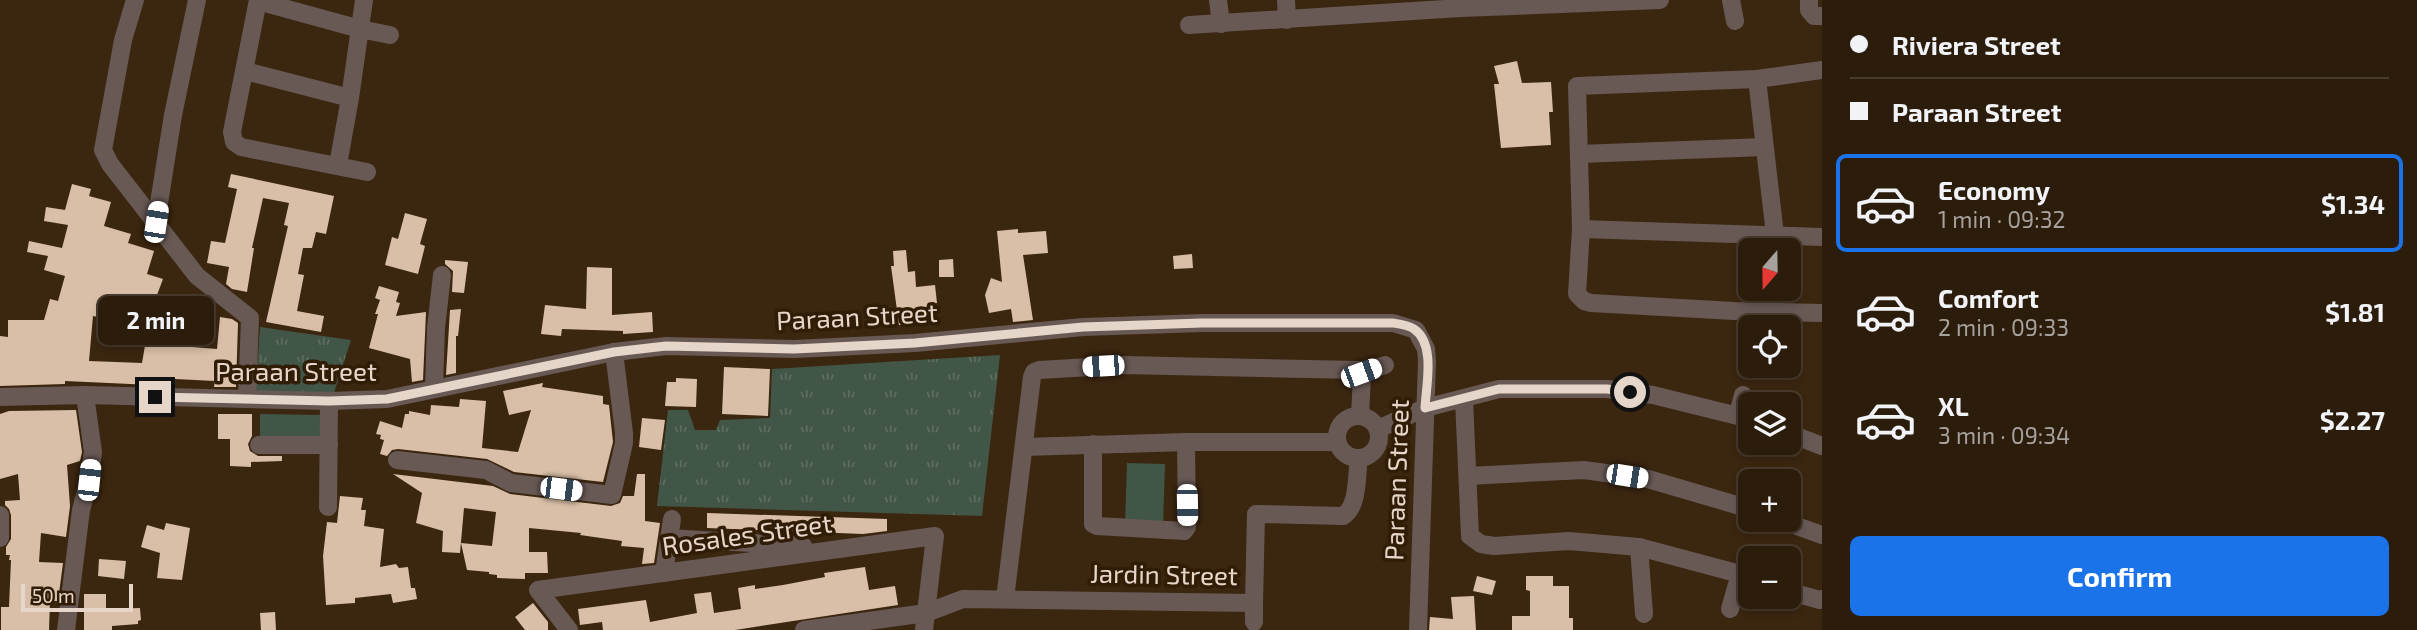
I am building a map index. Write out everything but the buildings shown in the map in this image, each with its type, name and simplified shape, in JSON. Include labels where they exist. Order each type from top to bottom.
[{"type":"street","points":[[135,0],[123,40],[103,150],[110,164],[197,276],[250,318],[247,398]]},
{"type":"street","points":[[156,222],[173,115],[197,0]]},
{"type":"street","points":[[338,165],[364,0]]},
{"type":"street","points":[[1218,0],[1221,24]]},
{"type":"street","points":[[1286,0],[1287,20]]},
{"type":"street","points":[[1189,25],[1287,20],[1353,8],[1660,0]]},
{"type":"street","points":[[1731,0],[1735,21]]},
{"type":"street","points":[[1809,0],[1814,16],[1822,16]]},
{"type":"street","points":[[368,172],[241,148],[233,142],[232,132],[258,1],[390,35]]},
{"type":"street","points":[[1822,70],[1757,79],[1577,86],[1581,229],[1577,294],[1584,301],[1734,311],[1822,313]]},
{"type":"street","points":[[245,71],[350,98]]},
{"type":"street","points":[[1757,79],[1775,235]]},
{"type":"street","points":[[1579,154],[1764,147]]},
{"type":"street","points":[[1581,229],[1822,237]]},
{"type":"street","points":[[434,388],[436,328],[442,275]]},
{"type":"street","name":"Paraan Street","points":[[0,397],[85,395],[329,401],[387,399],[614,352],[666,346],[794,349],[915,343],[1083,327],[1202,323],[1393,323],[1416,330],[1426,349],[1418,630]]},
{"type":"street","points":[[397,460],[486,470],[511,483],[612,495],[624,443],[614,352]]},
{"type":"street","points":[[1004,600],[1034,372],[1124,365],[1357,370],[1361,373],[1385,365]]},
{"type":"street","points":[[1360,416],[1361,373]]},
{"type":"street","points":[[1378,429],[1425,408],[1464,399],[1498,380],[1653,395],[1738,416]]},
{"type":"street","points":[[66,630],[81,510],[93,452],[85,395]]},
{"type":"street","points":[[1464,399],[1471,536],[1481,544],[1494,546],[1569,541],[1639,547],[1738,574]]},
{"type":"street","points":[[328,507],[329,401]]},
{"type":"street","points":[[1353,416],[1360,416],[1374,423],[1378,429],[1378,445],[1373,453],[1359,459],[1344,454],[1336,442],[1338,429],[1353,416]]},
{"type":"street","points":[[1801,438],[1822,446]]},
{"type":"street","points":[[1024,447],[1186,442],[1336,442]]},
{"type":"street","points":[[1093,444],[1093,524],[1184,531],[1187,527],[1186,442]]},
{"type":"street","points":[[259,444],[329,445]]},
{"type":"street","name":"Jardin Street","points":[[925,622],[963,599],[1254,603],[1248,514],[1343,516],[1350,512],[1353,502],[1359,459]]},
{"type":"street","points":[[1468,476],[1584,470],[1648,479],[1738,505]]},
{"type":"street","points":[[0,515],[0,538]]},
{"type":"street","points":[[664,573],[672,519]]},
{"type":"street","points":[[1801,528],[1822,535]]},
{"type":"street","name":"Rosales Street","points":[[569,630],[536,585],[664,573],[841,549],[935,530],[925,622]]},
{"type":"street","points":[[669,538],[841,549]]},
{"type":"street","points":[[1639,547],[1643,614]]},
{"type":"street","points":[[1730,608],[1738,591]]},
{"type":"street","points":[[1801,595],[1822,599]]},
{"type":"street","points":[[1254,603],[1254,622]]},
{"type":"street","points":[[804,630],[925,622]]},
{"type":"green space","points":[[260,327],[351,340],[331,402],[255,398]]},
{"type":"green space","points":[[1000,355],[982,516],[657,506],[668,410],[688,410],[695,430],[716,430],[720,420],[770,418],[772,369]]},
{"type":"green space","points":[[260,414],[321,415],[321,441],[260,440]]},
{"type":"green space","points":[[1127,463],[1165,464],[1163,526],[1125,525]]},
{"type":"route","points":[[155,397],[329,401],[387,399],[614,352],[666,346],[794,349],[915,343],[1083,327],[1202,323],[1393,323],[1408,326],[1421,336],[1426,349],[1425,408],[1499,389],[1607,389],[1630,392]]}]
